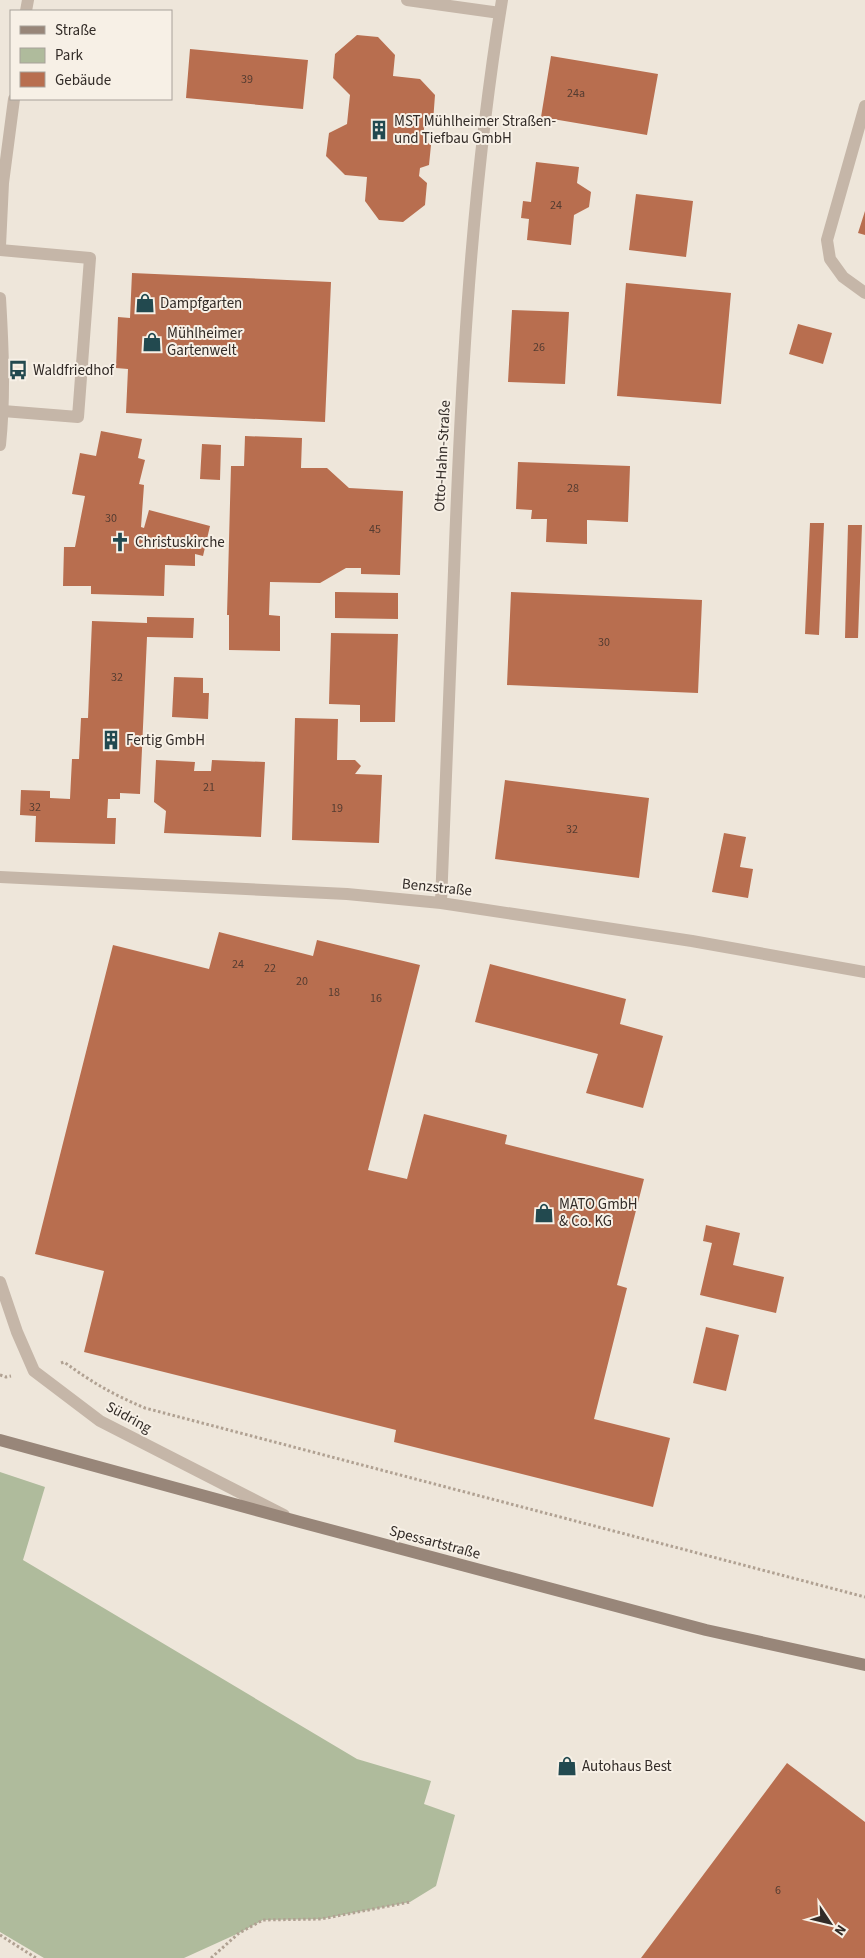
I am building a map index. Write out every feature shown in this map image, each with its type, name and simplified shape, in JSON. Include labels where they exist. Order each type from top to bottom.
[{"type":"main road","name":"Spessartstraße","points":[[0,1440],[706,1630],[865,1665]]},
{"type":"street","name":"Otto-Hahn-Straße","points":[[407,0],[501,6],[484,131],[466,312],[458,446],[441,903]]},
{"type":"street","points":[[0,246],[3,183],[14,100]]},
{"type":"street","points":[[865,106],[827,240],[830,259],[843,277],[865,293]]},
{"type":"street","points":[[0,250],[90,258],[78,417],[4,411]]},
{"type":"street","points":[[0,298],[4,411],[0,445]]},
{"type":"street","name":"Benzstraße","points":[[0,877],[347,894],[441,903],[692,941],[865,972]]},
{"type":"street","name":"Südring","points":[[0,1282],[17,1332],[34,1371],[100,1421],[300,1522]]},
{"type":"path","points":[[0,1375],[6,1377],[64,1362],[111,1394],[145,1408],[865,1597]]},
{"type":"path","points":[[211,1958],[239,1933],[263,1920],[321,1919],[410,1902]]},
{"type":"path","points":[[0,1935],[36,1958]]},
{"type":"green space","points":[[0,1472],[45,1487],[23,1560],[357,1759],[431,1781],[424,1804],[455,1815],[436,1886],[410,1902],[321,1919],[263,1920],[184,1958],[44,1958],[0,1932]]},
{"type":"building","name":"MST Mühlheimer Straßen- und Tiefbau GmbH","points":[[357,35],[378,37],[395,55],[393,76],[420,79],[435,95],[433,122],[424,128],[423,139],[431,145],[429,165],[420,168],[419,176],[427,183],[425,205],[403,222],[379,220],[365,201],[367,177],[345,175],[326,156],[329,133],[347,124],[350,95],[333,78],[335,54]]},
{"type":"building","points":[[190,49],[308,60],[303,109],[186,98]]},
{"type":"building","points":[[551,56],[658,74],[647,135],[541,117]]},
{"type":"building","points":[[536,162],[579,167],[577,183],[591,192],[589,207],[574,215],[571,245],[527,240],[529,219],[521,218],[523,201],[531,202]]},
{"type":"building","points":[[636,194],[693,201],[686,257],[629,250]]},
{"type":"building","points":[[865,211],[865,235],[858,233]]},
{"type":"building","points":[[132,273],[331,282],[325,422],[126,413],[128,369],[116,368],[118,317],[130,318]]},
{"type":"building","points":[[626,283],[731,293],[721,404],[617,396]]},
{"type":"building","points":[[512,310],[569,312],[565,384],[508,382]]},
{"type":"building","points":[[798,324],[832,333],[823,364],[789,354]]},
{"type":"building","points":[[101,431],[142,439],[138,458],[145,460],[139,484],[144,485],[141,527],[144,528],[149,510],[210,526],[203,556],[195,554],[195,566],[165,565],[164,596],[91,594],[91,586],[63,586],[64,547],[75,547],[85,496],[72,494],[80,453],[96,456]]},
{"type":"building","points":[[245,436],[302,438],[301,468],[327,468],[349,488],[403,491],[400,575],[361,574],[361,568],[346,568],[320,583],[270,582],[269,615],[280,616],[280,651],[229,650],[229,615],[227,615],[231,466],[244,466]]},
{"type":"building","points":[[202,444],[221,445],[220,480],[200,479]]},
{"type":"building","points":[[518,462],[630,466],[628,522],[587,520],[587,544],[546,542],[547,519],[531,519],[532,510],[516,509]]},
{"type":"building","points":[[810,523],[824,523],[819,635],[805,634]]},
{"type":"building","points":[[848,525],[862,525],[858,638],[845,638]]},
{"type":"building","points":[[335,592],[398,593],[398,619],[335,618]]},
{"type":"building","points":[[511,592],[702,600],[698,693],[507,685]]},
{"type":"building","points":[[147,617],[194,618],[193,638],[147,637],[140,794],[120,793],[120,799],[108,799],[107,818],[116,818],[115,844],[35,842],[36,816],[20,815],[21,790],[50,791],[50,798],[70,799],[72,759],[79,759],[81,718],[88,718],[92,621],[147,623]]},
{"type":"building","points":[[331,633],[398,634],[395,722],[360,722],[360,705],[329,704]]},
{"type":"building","points":[[174,677],[203,678],[203,693],[209,693],[208,719],[172,717]]},
{"type":"building","points":[[295,718],[338,719],[337,760],[355,760],[361,766],[355,774],[382,775],[379,843],[292,840]]},
{"type":"building","points":[[156,760],[195,762],[194,771],[211,771],[212,760],[265,762],[261,837],[164,833],[166,811],[154,802]]},
{"type":"building","points":[[505,780],[649,798],[639,878],[495,859]]},
{"type":"building","points":[[724,833],[746,837],[740,867],[753,869],[748,898],[712,892]]},
{"type":"building","points":[[219,932],[313,956],[317,940],[420,965],[368,1170],[407,1179],[424,1114],[507,1135],[505,1144],[644,1179],[617,1285],[627,1288],[594,1419],[670,1438],[653,1507],[394,1442],[396,1430],[84,1352],[104,1271],[35,1254],[113,945],[209,969]]},
{"type":"building","points":[[490,964],[626,999],[620,1024],[663,1036],[643,1108],[586,1093],[598,1054],[475,1022]]},
{"type":"building","points":[[706,1225],[740,1233],[733,1265],[784,1277],[776,1313],[700,1295],[712,1243],[703,1241]]},
{"type":"building","points":[[706,1327],[739,1335],[726,1391],[693,1383]]},
{"type":"building","points":[[787,1763],[865,1822],[865,1958],[641,1958]]},
{"type":"place","name":"MST Mühlheimer Straßen- und Tiefbau GmbH","points":[[379,130]]},
{"type":"place","name":"Dampfgarten","points":[[145,303]]},
{"type":"place","name":"Mühlheimer Gartenwelt","points":[[152,342]]},
{"type":"place","name":"Waldfriedhof","points":[[18,370]]},
{"type":"place","name":"Christuskirche","points":[[120,542]]},
{"type":"place","name":"Fertig GmbH","points":[[111,740]]},
{"type":"place","name":"MATO GmbH & Co. KG","points":[[544,1213]]},
{"type":"place","name":"Autohaus Best","points":[[567,1766]]}]
